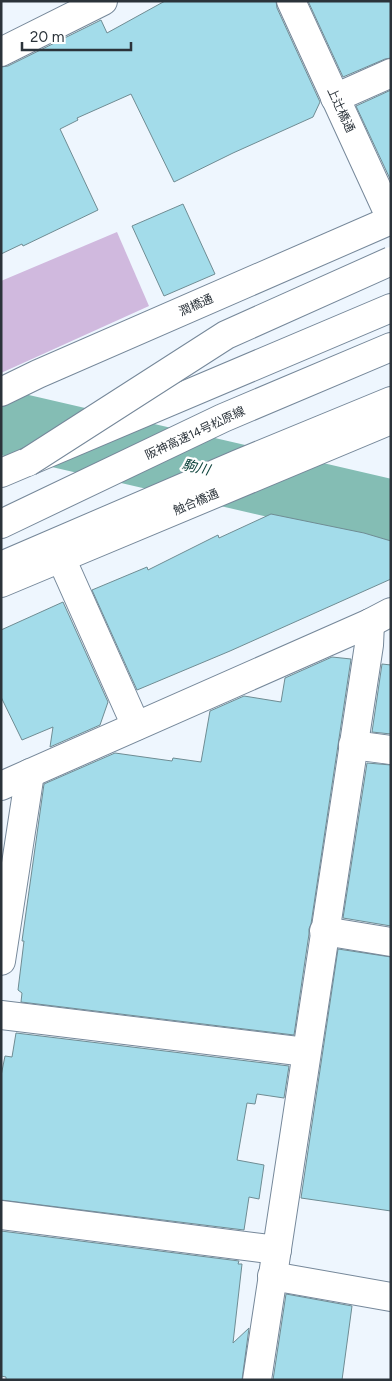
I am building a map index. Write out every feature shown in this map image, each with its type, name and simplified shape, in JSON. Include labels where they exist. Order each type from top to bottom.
[{"type":"main road","points":[[1,52],[103,1]]},
{"type":"main road","name":"上辻橋通","points":[[291,1],[391,219]]},
{"type":"main road","points":[[335,98],[391,73]]},
{"type":"main road","name":"潤橋通","points":[[1,392],[391,219]]},
{"type":"main road","points":[[28,462],[226,335],[391,261]]},
{"type":"main road","points":[[1,473],[391,308]]},
{"type":"main road","name":"阪神高速14号松原線","points":[[1,524],[223,418],[391,347]]},
{"type":"main road","points":[[1,566],[238,464],[391,401]]},
{"type":"main road","name":"触合橋通","points":[[1,583],[391,420]]},
{"type":"main road","points":[[61,558],[136,726]]},
{"type":"main road","points":[[1,786],[380,618]]},
{"type":"main road","points":[[257,1380],[369,645],[380,618]]},
{"type":"main road","points":[[354,745],[391,750]]},
{"type":"main road","points":[[1,961],[30,773]]},
{"type":"main road","points":[[324,931],[391,942]]},
{"type":"main road","points":[[1,1015],[306,1052]]},
{"type":"main road","points":[[1,1214],[274,1263],[391,1297]]},
{"type":"shaded area","points":[[117,232],[149,306],[1,373],[1,281]]},
{"type":"building","points":[[165,1],[276,1],[277,8],[320,102],[313,117],[174,182],[131,94],[77,118],[78,120],[60,129],[98,210],[23,246],[22,244],[1,254],[1,67],[8,66],[101,20],[107,33]]},
{"type":"building","points":[[308,1],[391,1],[391,58],[343,77]]},
{"type":"building","points":[[391,90],[391,181],[356,106]]},
{"type":"building","points":[[183,204],[215,274],[164,296],[132,226]]},
{"type":"building","points":[[271,514],[364,533],[391,541],[391,579],[230,651],[137,690],[92,590],[147,567],[148,570],[218,535],[219,538]]},
{"type":"building","points":[[63,602],[108,702],[100,725],[50,747],[53,727],[22,740],[1,697],[1,630]]},
{"type":"building","points":[[332,657],[351,659],[294,1035],[21,1002],[22,993],[18,990],[24,941],[22,941],[44,784],[115,753],[172,761],[173,758],[201,762],[210,711],[244,696],[281,702],[285,678]]},
{"type":"building","points":[[382,664],[391,665],[391,734],[372,732]]},
{"type":"building","points":[[367,763],[391,765],[391,926],[343,918]]},
{"type":"building","points":[[338,949],[391,957],[391,1211],[301,1198]]},
{"type":"building","points":[[16,1033],[289,1066],[284,1098],[257,1094],[255,1104],[247,1103],[237,1160],[264,1165],[259,1199],[249,1197],[244,1230],[1,1200],[1,1076],[5,1056],[12,1057]]},
{"type":"building","points":[[1,1231],[239,1261],[238,1264],[242,1264],[233,1343],[249,1328],[242,1380],[6,1380],[6,1377],[1,1376]]},
{"type":"building","points":[[286,1294],[352,1306],[342,1380],[273,1380]]},
{"type":"waterway","name":"駒川","points":[[1,422],[391,512]]}]
